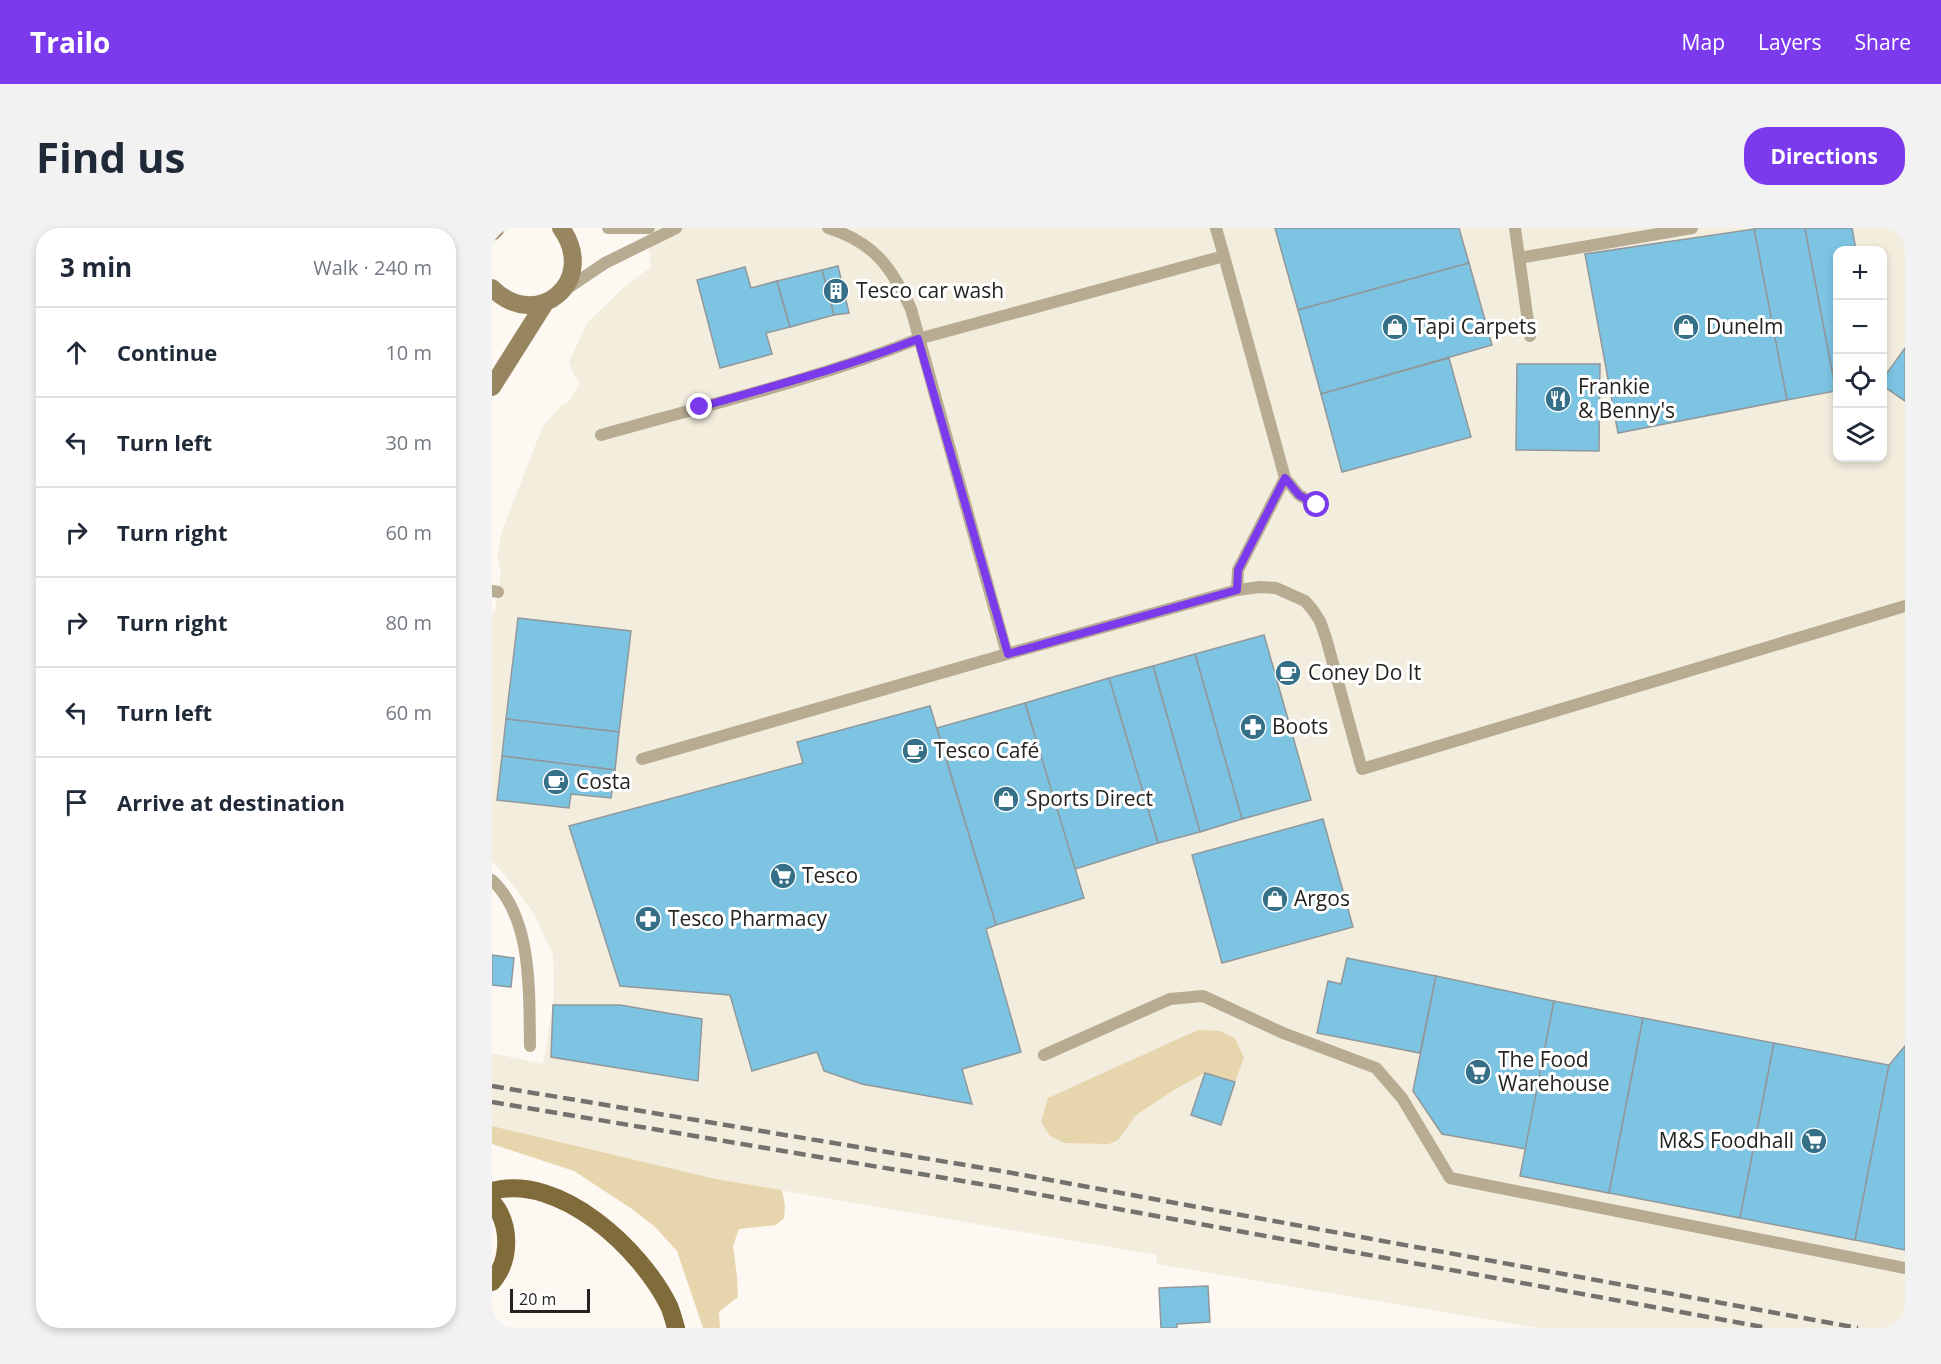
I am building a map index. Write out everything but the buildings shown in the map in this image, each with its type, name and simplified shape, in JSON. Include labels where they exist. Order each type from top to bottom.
[{"type":"main road","points":[[492,232],[496,228]]},
{"type":"main road","points":[[492,387],[551,299],[570,280],[574,256],[570,242],[561,228]]},
{"type":"main road","points":[[492,288],[502,298],[516,304],[531,306],[551,299]]},
{"type":"main road","points":[[492,1191],[522,1188],[546,1193],[571,1205],[603,1226],[625,1246],[649,1275],[669,1306],[676,1328]]},
{"type":"main road","points":[[492,1202],[504,1222],[507,1244],[506,1256],[492,1282]]},
{"type":"lane","points":[[608,228],[650,228]]},
{"type":"lane","points":[[551,299],[605,263],[676,228]]},
{"type":"lane","points":[[828,228],[859,241],[883,260],[899,285],[910,309],[1008,654]]},
{"type":"lane","points":[[1216,228],[1285,478],[1299,495],[1317,505]]},
{"type":"lane","points":[[1515,228],[1530,336]]},
{"type":"lane","points":[[1519,258],[1692,228]]},
{"type":"lane","points":[[1901,228],[1905,232]]},
{"type":"lane","points":[[601,435],[812,376],[875,356],[918,339],[1224,256]]},
{"type":"lane","points":[[1237,590],[1238,570],[1285,478]]},
{"type":"lane","points":[[642,759],[1237,590],[1260,587],[1276,588],[1305,601],[1320,621],[1361,767],[1905,606]]},
{"type":"lane","points":[[492,880],[515,912],[524,949],[529,992],[530,1046]]},
{"type":"lane","points":[[1044,1055],[1170,999],[1203,996],[1283,1033],[1376,1068],[1402,1098],[1450,1178],[1905,1268]]},
{"type":"shaded area","points":[[646,228],[1905,228],[1905,1328],[1538,1328],[1157,1264],[1156,1255],[716,1179],[492,1126],[492,1053],[543,1064],[554,988],[553,955],[533,912],[492,861],[492,613],[495,612],[501,573],[497,556],[502,531],[543,426],[560,407],[569,401],[580,383],[569,362],[587,323],[623,288],[651,267]]},
{"type":"shaded area","points":[[1198,1030],[1220,1031],[1235,1038],[1244,1058],[1235,1082],[1205,1073],[1136,1115],[1118,1140],[1109,1144],[1065,1143],[1050,1136],[1041,1122],[1048,1098]]},
{"type":"shaded area","points":[[492,1126],[716,1179],[782,1190],[785,1205],[784,1218],[776,1225],[739,1229],[733,1246],[738,1297],[719,1312],[720,1328],[703,1328],[677,1251],[655,1227],[574,1171],[492,1144]]},
{"type":"railway","points":[[492,1086],[1001,1171],[1858,1328]]},
{"type":"railway","points":[[492,1102],[998,1187],[1768,1328]]},
{"type":"place","name":"Tesco car wash","points":[[836,291]]},
{"type":"place","name":"Tapi Carpets","points":[[1395,327]]},
{"type":"place","name":"Dunelm","points":[[1686,327]]},
{"type":"place","name":"Frankie & Benny's","points":[[1558,399]]},
{"type":"place","name":"Coney Do It","points":[[1288,673]]},
{"type":"place","name":"Boots","points":[[1253,727]]},
{"type":"place","name":"Tesco Café","points":[[915,751]]},
{"type":"place","name":"Costa","points":[[556,782]]},
{"type":"place","name":"Sports Direct","points":[[1006,799]]},
{"type":"place","name":"Tesco","points":[[783,876]]},
{"type":"place","name":"Argos","points":[[1275,899]]},
{"type":"place","name":"Tesco Pharmacy","points":[[648,919]]},
{"type":"place","name":"The Food Warehouse","points":[[1478,1072]]},
{"type":"place","name":"M&S Foodhall","points":[[1814,1141]]},
{"type":"route","points":[[700,407],[812,376],[875,356],[918,339],[1008,654],[1237,590],[1238,570],[1285,478],[1299,495],[1317,505]]}]
